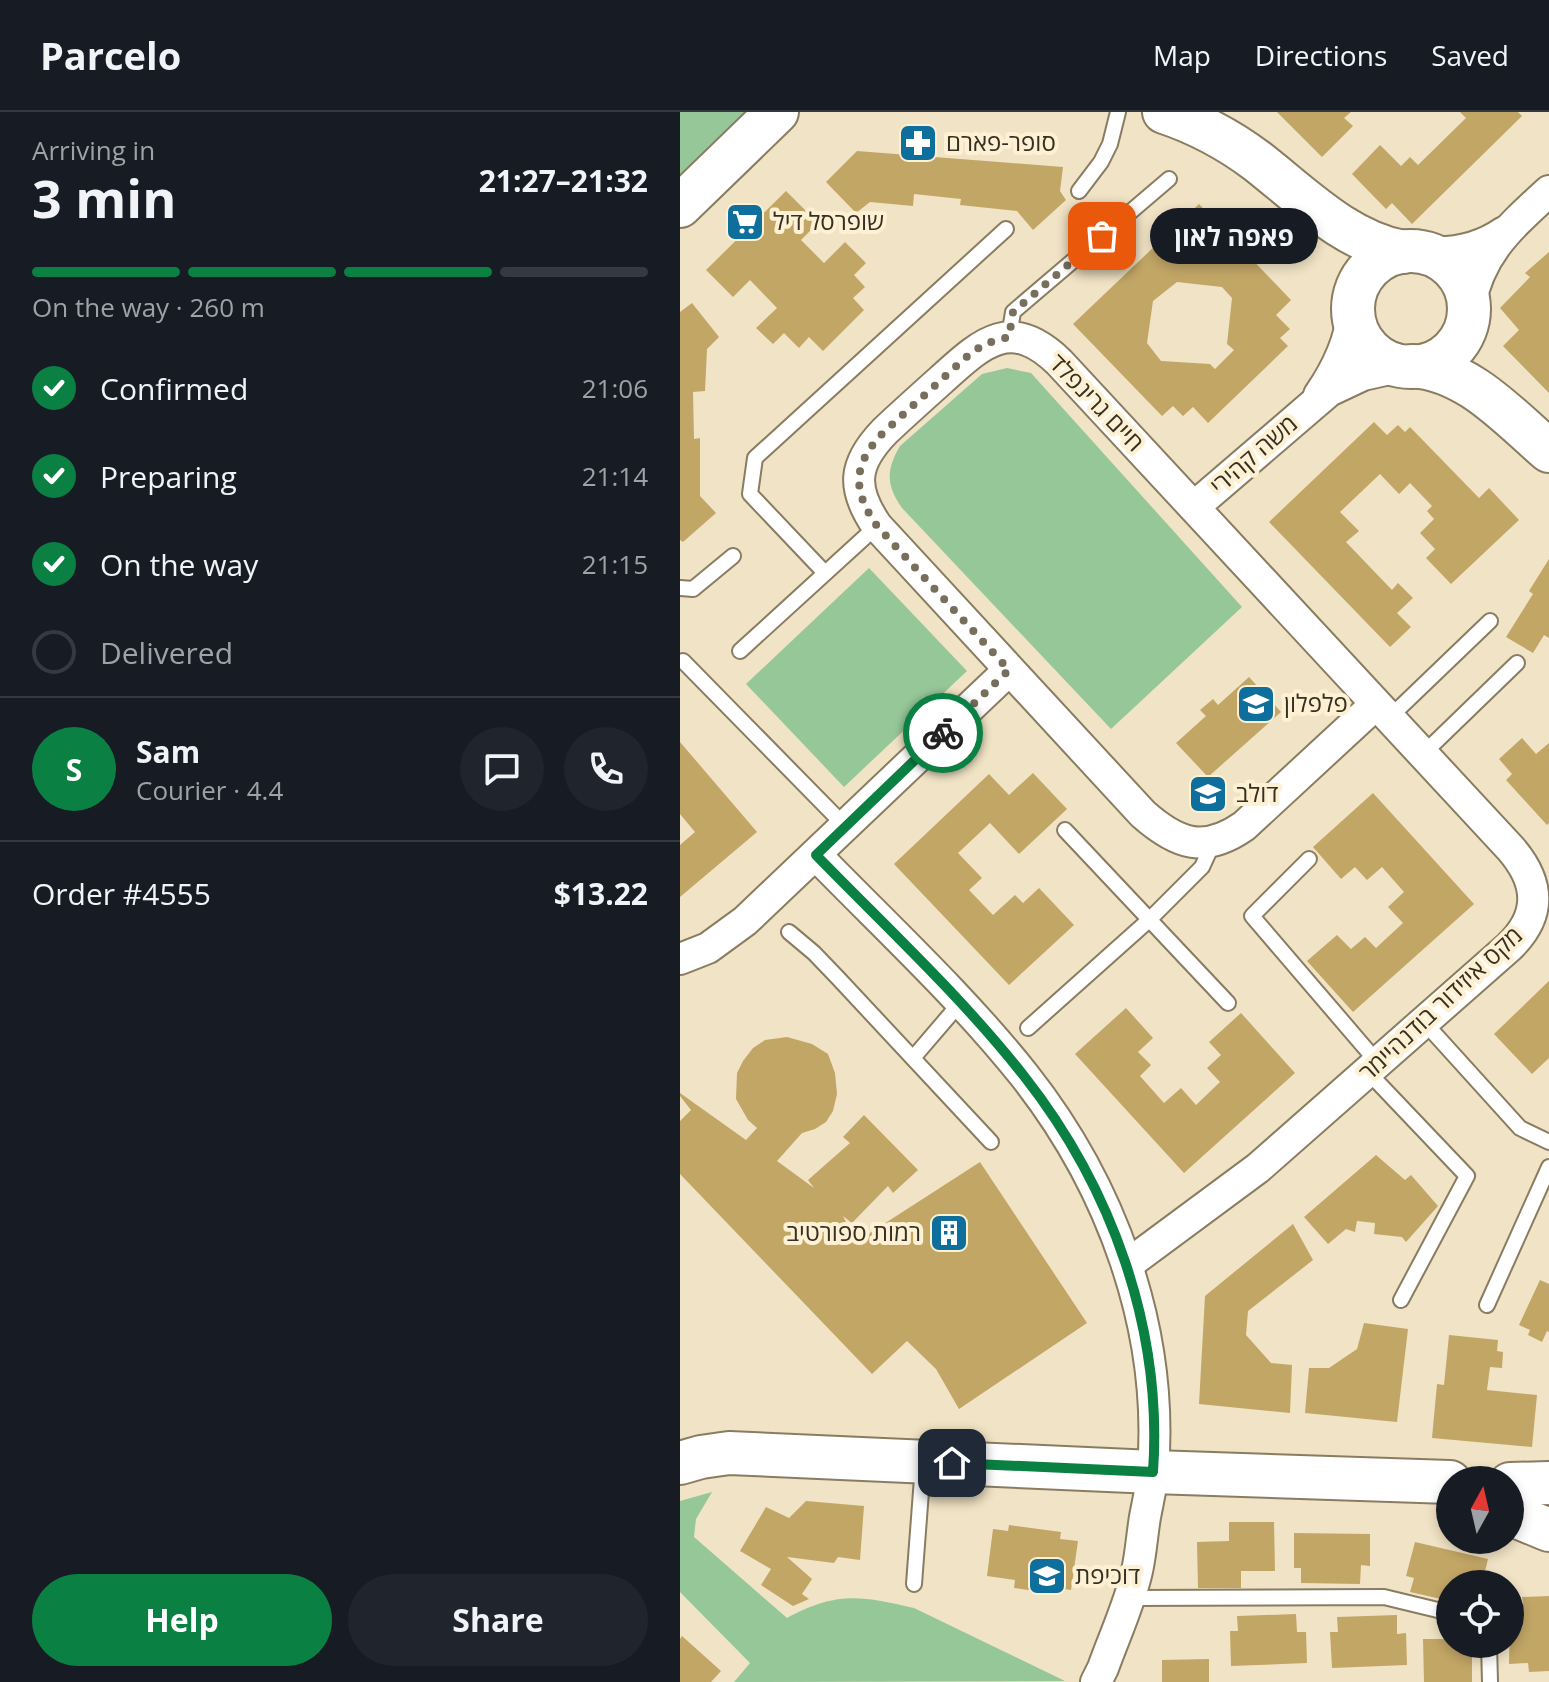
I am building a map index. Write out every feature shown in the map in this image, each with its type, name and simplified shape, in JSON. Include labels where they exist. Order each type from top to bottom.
[{"type":"street","points":[[1164,112],[1228,142],[1362,238],[1382,247],[1436,257],[1451,267],[1462,282],[1468,298],[1472,354],[1481,379],[1496,404]]},
{"type":"street","points":[[680,206],[775,115]]},
{"type":"street","points":[[1407,366],[1430,363],[1452,349],[1463,334],[1472,291],[1492,248],[1549,191]]},
{"type":"street","points":[[1307,201],[1342,259],[1350,280],[1356,328],[1364,343],[1385,361],[1425,367],[1473,387],[1549,451]]},
{"type":"street","points":[[1353,306],[1359,283],[1369,269],[1383,258],[1411,252],[1442,253],[1471,248],[1488,242],[1512,226]]},
{"type":"street","name":"משה קהירי","points":[[1313,403],[1342,354],[1351,326],[1353,306]]},
{"type":"street","points":[[1009,337],[973,351],[885,431],[867,452],[859,472],[859,491],[877,526],[1143,814],[1164,831],[1184,841],[1213,842],[1244,826],[1382,711]]},
{"type":"street","name":"חיים גרינפלד","points":[[1009,337],[1029,340],[1049,352],[1382,711]]},
{"type":"street","name":"משה קהירי","points":[[1194,507],[1313,403],[1337,386],[1372,372],[1407,366]]},
{"type":"street","points":[[680,959],[719,941],[745,921],[1009,670]]},
{"type":"street","name":"מקס איזידור בודנהיימר","points":[[1127,1265],[1258,1168],[1509,947],[1538,909],[1531,880],[1519,859],[1382,711]]},
{"type":"street","points":[[816,855],[961,1002],[1026,1078],[1081,1161],[1104,1207],[1127,1265],[1149,1356],[1154,1411],[1153,1472],[1136,1573],[1096,1682]]},
{"type":"street","points":[[680,1439],[729,1453],[1436,1482]]},
{"type":"street","points":[[680,1463],[729,1453]]},
{"type":"street","points":[[1341,1479],[1436,1496]]},
{"type":"street","points":[[1524,1484],[1549,1483]]},
{"type":"street","points":[[1524,1520],[1549,1530]]},
{"type":"lane","points":[[1079,191],[1110,144],[1118,112]]},
{"type":"lane","points":[[1009,337],[1013,312],[1169,179]]},
{"type":"lane","points":[[825,573],[750,494],[755,458],[1006,229]]},
{"type":"lane","points":[[740,651],[877,526]]},
{"type":"lane","points":[[680,588],[693,589],[733,556]]},
{"type":"lane","points":[[1382,711],[1490,621]]},
{"type":"lane","points":[[683,661],[845,826]]},
{"type":"lane","points":[[1423,754],[1517,663]]},
{"type":"lane","points":[[1065,830],[1228,1003]]},
{"type":"lane","points":[[1028,1028],[1149,920],[1202,867],[1213,842]]},
{"type":"lane","points":[[1309,859],[1252,916],[1373,1067],[1467,1176],[1401,1300]]},
{"type":"lane","points":[[789,932],[838,978],[991,1142]]},
{"type":"lane","points":[[913,1058],[961,1002]]},
{"type":"lane","points":[[1424,1022],[1520,1128],[1549,1142]]},
{"type":"lane","points":[[1487,1305],[1549,1167]]},
{"type":"lane","points":[[914,1584],[923,1462]]},
{"type":"lane","points":[[1128,1598],[1384,1597],[1436,1610]]},
{"type":"lane","points":[[1489,1658],[1490,1682]]},
{"type":"green space","points":[[680,112],[756,112],[680,183]]},
{"type":"green space","points":[[1007,368],[1031,373],[1242,607],[1111,729],[902,508],[893,492],[890,470],[900,446],[982,374]]},
{"type":"green space","points":[[869,568],[967,671],[844,787],[746,684]]},
{"type":"green space","points":[[712,1492],[696,1519],[694,1537],[787,1618],[820,1603],[849,1598],[914,1608],[1065,1681],[734,1682],[750,1663],[680,1592],[680,1501]]},
{"type":"building","points":[[1277,112],[1351,112],[1344,118],[1353,126],[1322,157]]},
{"type":"building","points":[[1460,112],[1518,112],[1522,116],[1412,224],[1392,203],[1386,209],[1352,174],[1380,145],[1401,166],[1410,157],[1418,165],[1466,118]]},
{"type":"building","points":[[857,151],[1063,167],[1060,191],[1066,200],[1033,230],[1017,211],[960,205],[961,199],[914,194],[913,206],[870,202],[856,213],[826,182]]},
{"type":"building","points":[[786,191],[818,223],[801,240],[824,263],[845,242],[866,263],[854,275],[865,287],[853,298],[864,310],[823,351],[809,337],[799,348],[784,333],[773,344],[756,328],[777,308],[750,280],[733,297],[706,270]]},
{"type":"building","points":[[1199,204],[1291,300],[1276,315],[1290,329],[1280,338],[1288,346],[1208,423],[1193,407],[1183,416],[1173,406],[1162,416],[1073,324]],"holes":[[[1177,282],[1222,287],[1232,298],[1227,344],[1234,350],[1215,369],[1210,364],[1161,361],[1147,343],[1153,301]]]},
{"type":"building","points":[[1549,252],[1549,393],[1503,346],[1519,330],[1500,308],[1530,277],[1525,273]]},
{"type":"building","points":[[692,303],[719,337],[707,349],[705,391],[693,392],[694,439],[700,438],[700,496],[716,513],[683,542],[680,540],[680,312]]},
{"type":"building","points":[[1374,422],[1387,435],[1398,425],[1405,432],[1410,427],[1479,498],[1489,488],[1519,520],[1451,584],[1426,558],[1435,549],[1420,533],[1434,519],[1427,511],[1432,506],[1410,483],[1399,494],[1380,474],[1340,512],[1359,531],[1346,542],[1392,590],[1398,583],[1413,598],[1397,613],[1411,627],[1390,647],[1269,522]]},
{"type":"building","points":[[1549,559],[1549,638],[1544,635],[1533,653],[1506,637],[1533,594],[1529,591]]},
{"type":"building","points":[[1249,677],[1281,712],[1208,777],[1176,743],[1206,716],[1200,710],[1213,699],[1218,705]]},
{"type":"building","points":[[1522,738],[1536,754],[1549,743],[1547,825],[1506,780],[1512,774],[1499,759]]},
{"type":"building","points":[[680,742],[757,832],[680,897],[680,845],[695,832],[680,814]]},
{"type":"building","points":[[1033,773],[1067,809],[1019,854],[990,823],[958,853],[982,878],[969,890],[993,915],[1015,895],[1023,903],[1039,888],[1074,925],[1009,985],[894,864],[989,774],[1009,795]]},
{"type":"building","points":[[1373,793],[1474,904],[1353,1012],[1307,961],[1337,935],[1351,949],[1365,937],[1376,948],[1403,923],[1388,907],[1404,892],[1382,867],[1367,880],[1355,867],[1341,879],[1313,847]]},
{"type":"building","points":[[1549,981],[1549,1058],[1532,1074],[1494,1034]]},
{"type":"building","points":[[1126,1008],[1153,1038],[1138,1052],[1151,1065],[1140,1076],[1164,1103],[1181,1088],[1196,1105],[1220,1082],[1207,1068],[1221,1055],[1209,1042],[1241,1013],[1295,1073],[1184,1173],[1075,1054]]},
{"type":"building","name":"רמות ספורטיב","points":[[787,1037],[812,1044],[828,1054],[835,1073],[837,1094],[833,1111],[826,1122],[802,1133],[777,1161],[814,1188],[808,1180],[850,1143],[843,1137],[864,1115],[918,1170],[893,1193],[888,1186],[852,1223],[843,1216],[856,1242],[980,1162],[1087,1323],[959,1409],[936,1369],[907,1341],[872,1374],[680,1174],[680,1121],[691,1110],[680,1093],[746,1140],[757,1128],[748,1120],[736,1099],[737,1073],[753,1048],[765,1040]]},
{"type":"building","points":[[1376,1155],[1405,1180],[1411,1175],[1438,1206],[1406,1242],[1402,1237],[1374,1234],[1375,1223],[1357,1221],[1355,1232],[1346,1229],[1328,1244],[1304,1217]]},
{"type":"building","points":[[1293,1224],[1313,1260],[1248,1311],[1246,1335],[1271,1363],[1292,1365],[1290,1413],[1199,1404],[1205,1296]]},
{"type":"building","points":[[1540,1280],[1549,1284],[1549,1332],[1542,1342],[1528,1335],[1530,1330],[1519,1325]]},
{"type":"building","points":[[1364,1323],[1408,1329],[1397,1422],[1305,1413],[1309,1368],[1329,1368],[1357,1349]]},
{"type":"building","points":[[1449,1335],[1498,1340],[1497,1351],[1503,1352],[1502,1368],[1490,1367],[1487,1390],[1537,1395],[1532,1447],[1432,1438],[1437,1384],[1444,1385]]},
{"type":"building","points":[[806,1501],[864,1506],[860,1560],[838,1557],[834,1563],[787,1557],[812,1579],[802,1594],[809,1599],[793,1606],[761,1585],[771,1569],[740,1551],[766,1507],[789,1518]]},
{"type":"building","points":[[1229,1522],[1274,1522],[1275,1571],[1241,1571],[1241,1588],[1198,1588],[1197,1542],[1229,1541]]},
{"type":"building","points":[[1009,1525],[1061,1532],[1060,1539],[1078,1541],[1071,1590],[1042,1586],[1042,1592],[1014,1588],[1015,1580],[987,1576],[993,1529],[1008,1531]]},
{"type":"building","points":[[1294,1533],[1370,1534],[1370,1566],[1361,1565],[1360,1584],[1301,1583],[1301,1568],[1294,1568]]},
{"type":"building","points":[[1415,1542],[1436,1547],[1436,1554],[1467,1554],[1488,1559],[1485,1570],[1436,1570],[1436,1598],[1410,1592],[1414,1578],[1406,1576]]},
{"type":"building","points":[[1549,1596],[1549,1671],[1529,1672],[1528,1663],[1509,1664],[1509,1658],[1524,1658],[1524,1597]]},
{"type":"building","points":[[1296,1614],[1297,1632],[1306,1632],[1307,1663],[1231,1666],[1230,1631],[1238,1631],[1237,1616]]},
{"type":"building","points":[[1397,1615],[1397,1634],[1406,1633],[1407,1665],[1332,1668],[1330,1632],[1338,1632],[1337,1617]]},
{"type":"building","points":[[682,1636],[721,1671],[711,1682],[680,1682]]},
{"type":"building","points":[[1423,1639],[1436,1639],[1436,1658],[1472,1658],[1472,1682],[1424,1682]]},
{"type":"building","points":[[1209,1659],[1209,1682],[1162,1682],[1162,1660]]},
{"type":"way so far","points":[[943,733],[1009,670],[877,526],[859,491],[862,462],[874,441],[973,351],[1009,337],[1013,312],[1102,236]]},
{"type":"place","name":"סופר-פארם","points":[[918,143]]},
{"type":"place","name":"שופרסל דיל","points":[[745,222]]},
{"type":"place","name":"פאפה לאון","points":[[1102,236]]},
{"type":"place","name":"פלפלון","points":[[1256,704]]},
{"type":"place","name":"דולב","points":[[1208,794]]},
{"type":"place","name":"רמות ספורטיב","points":[[949,1233]]},
{"type":"place","name":"דוכיפת","points":[[1047,1576]]},
{"type":"route","points":[[943,733],[816,855],[994,1039],[1026,1078],[1081,1161],[1123,1254],[1138,1304],[1149,1356],[1154,1411],[1153,1472],[952,1463]]}]
